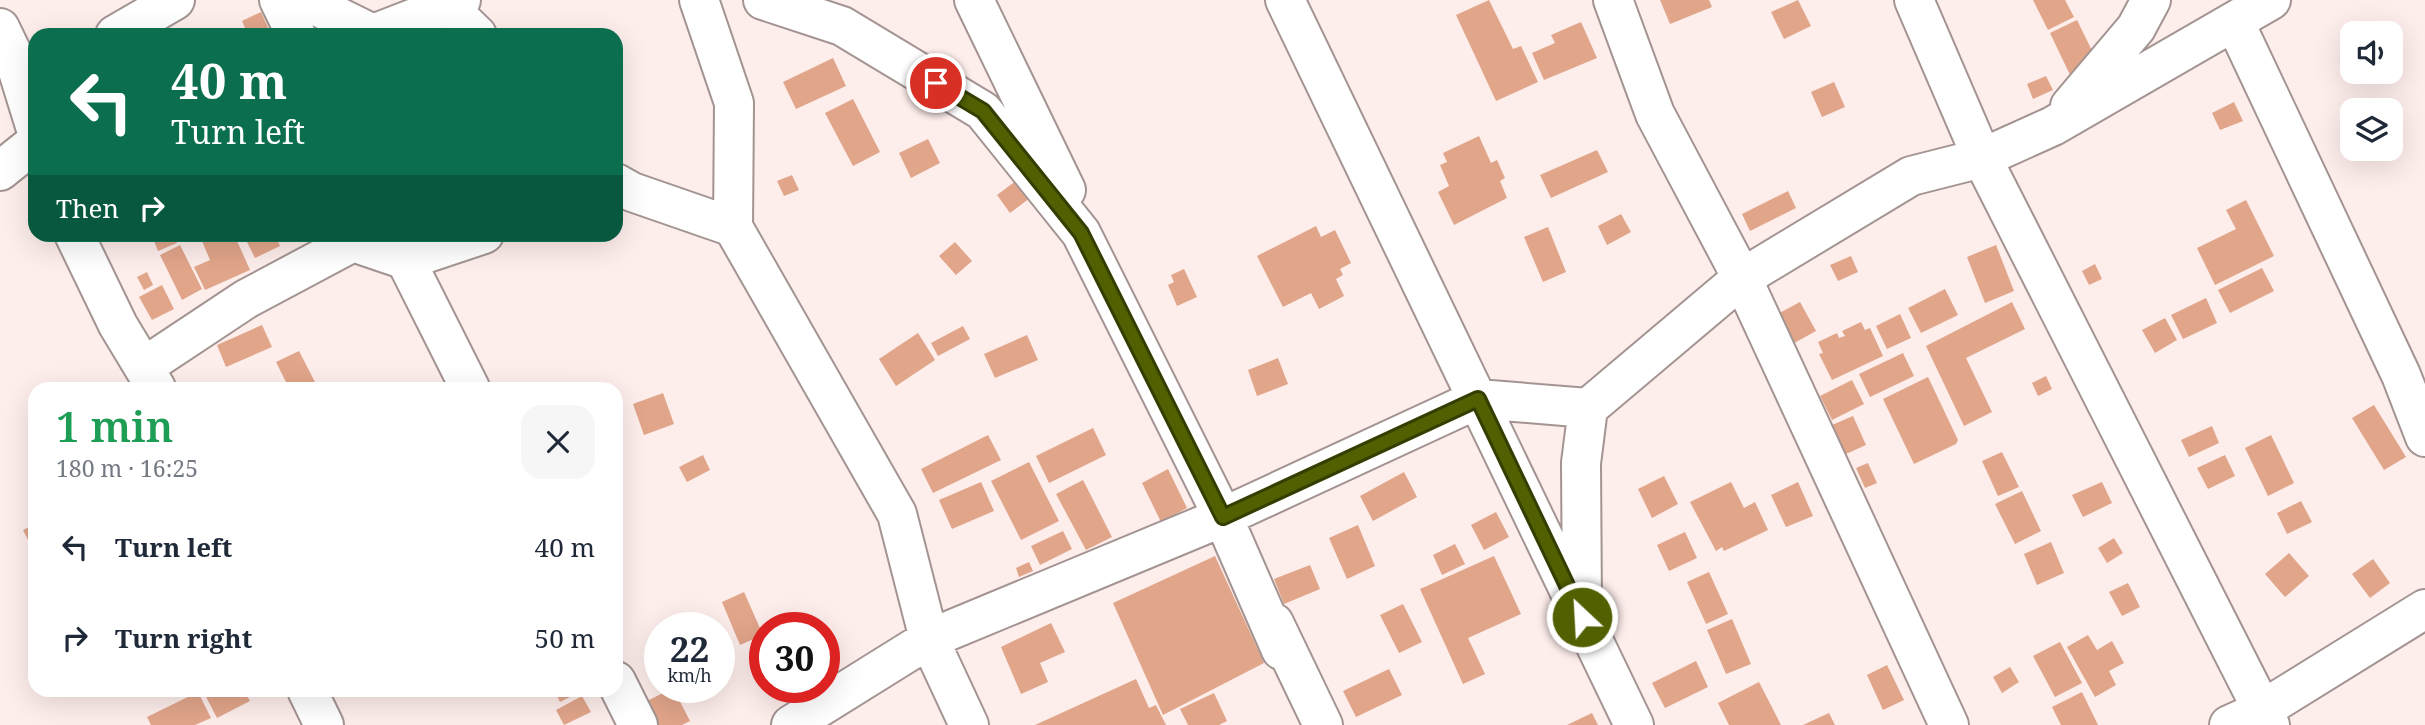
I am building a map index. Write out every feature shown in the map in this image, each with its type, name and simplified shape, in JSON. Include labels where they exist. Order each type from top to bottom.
[{"type":"street","points":[[127,28],[175,0]]},
{"type":"street","points":[[279,0],[293,28]]},
{"type":"street","points":[[304,0],[361,28]]},
{"type":"street","points":[[699,0],[734,103],[733,228],[897,514],[929,639],[969,725]]},
{"type":"street","points":[[763,0],[842,26],[983,111],[1081,233],[1223,517],[1281,650]]},
{"type":"street","points":[[974,0],[1323,725]]},
{"type":"street","points":[[1285,0],[1634,725]]},
{"type":"street","points":[[1613,0],[1655,114],[1742,278],[1949,725]]},
{"type":"street","points":[[1914,0],[1982,158],[2253,720],[2425,609]]},
{"type":"street","points":[[2053,126],[2136,28],[2151,0]]},
{"type":"street","points":[[1582,617],[1581,463],[1588,408],[1742,278],[1911,176],[1982,158],[2053,126],[2271,0]]},
{"type":"street","points":[[389,28],[454,3],[472,28]]},
{"type":"street","points":[[2235,23],[2401,375],[2425,437]]},
{"type":"street","points":[[0,28],[13,55],[28,103]]},
{"type":"street","points":[[0,171],[28,149]]},
{"type":"street","points":[[623,192],[733,228]]},
{"type":"street","points":[[78,242],[118,325],[150,377],[246,299],[353,242],[399,247],[432,242]]},
{"type":"street","points":[[399,247],[467,382]]},
{"type":"street","points":[[791,725],[929,639],[1223,517],[1478,399],[1588,408]]},
{"type":"street","points":[[623,695],[638,725]]},
{"type":"street","points":[[310,697],[324,725]]},
{"type":"building","points":[[1489,0],[1513,49],[1521,46],[1538,82],[1496,101],[1456,15]]},
{"type":"building","points":[[1660,0],[1709,0],[1712,7],[1670,24]]},
{"type":"building","points":[[1798,0],[1811,26],[1784,39],[1771,12]]},
{"type":"building","points":[[2033,0],[2065,0],[2074,17],[2048,30]]},
{"type":"building","points":[[261,12],[268,28],[245,28],[242,21]]},
{"type":"building","points":[[2077,20],[2099,65],[2072,79],[2050,33]]},
{"type":"building","points":[[1581,22],[1597,58],[1544,80],[1532,53],[1555,43],[1551,35]]},
{"type":"building","points":[[833,58],[846,86],[796,109],[783,82]]},
{"type":"building","points":[[2046,76],[2053,90],[2033,99],[2027,84]]},
{"type":"building","points":[[1834,82],[1845,107],[1822,117],[1811,92]]},
{"type":"building","points":[[853,99],[880,152],[853,166],[825,113]]},
{"type":"building","points":[[2234,102],[2243,121],[2220,130],[2212,113]]},
{"type":"building","points":[[1479,136],[1491,163],[1497,160],[1505,178],[1500,181],[1507,198],[1454,225],[1438,192],[1449,186],[1440,165],[1447,162],[1443,153]]},
{"type":"building","points":[[928,139],[940,163],[911,178],[899,153]]},
{"type":"building","points":[[1597,150],[1608,172],[1551,198],[1540,175]]},
{"type":"building","points":[[792,175],[799,190],[784,196],[777,181]]},
{"type":"building","points":[[1017,180],[1030,198],[1010,213],[997,195]]},
{"type":"building","points":[[1788,191],[1796,208],[1750,231],[1742,214]]},
{"type":"building","points":[[2246,200],[2274,256],[2215,285],[2197,248],[2236,229],[2226,210]]},
{"type":"building","points":[[1621,214],[1631,232],[1607,245],[1598,226]]},
{"type":"building","points":[[1316,226],[1321,237],[1335,230],[1351,263],[1340,269],[1343,275],[1336,279],[1344,296],[1319,309],[1311,293],[1283,307],[1257,256]]},
{"type":"building","points":[[1548,227],[1566,272],[1543,282],[1524,237]]},
{"type":"building","points":[[154,242],[177,242],[177,243],[158,251]]},
{"type":"building","points":[[202,242],[238,242],[250,270],[205,290],[194,267],[210,260]]},
{"type":"building","points":[[247,242],[278,242],[280,246],[255,258]]},
{"type":"building","points":[[955,242],[972,261],[956,275],[939,256]]},
{"type":"building","points":[[180,245],[202,289],[182,300],[160,255]]},
{"type":"building","points":[[1996,245],[2014,291],[1985,303],[1967,257]]},
{"type":"building","points":[[1851,256],[1858,272],[1838,281],[1830,265]]},
{"type":"building","points":[[2095,264],[2102,279],[2089,285],[2082,271]]},
{"type":"building","points":[[2262,268],[2274,291],[2230,313],[2218,290]]},
{"type":"building","points":[[1184,269],[1197,297],[1177,306],[1168,285],[1174,282],[1171,275]]},
{"type":"building","points":[[147,272],[153,285],[144,290],[137,277]]},
{"type":"building","points":[[162,285],[174,309],[152,320],[139,297]]},
{"type":"building","points":[[1945,289],[1958,315],[1921,333],[1908,308]]},
{"type":"building","points":[[2206,298],[2217,323],[2183,339],[2171,315]]},
{"type":"building","points":[[1800,302],[1816,331],[1787,347],[1770,318]]},
{"type":"building","points":[[2012,302],[2025,329],[1966,358],[1992,412],[1964,426],[1926,346]]},
{"type":"building","points":[[1900,314],[1911,338],[1887,349],[1876,326]]},
{"type":"building","points":[[2165,318],[2177,340],[2155,353],[2142,330]]},
{"type":"building","points":[[1861,322],[1865,330],[1870,328],[1883,356],[1832,380],[1819,354],[1823,353],[1818,342],[1837,333],[1839,338],[1845,336],[1842,331]]},
{"type":"building","points":[[262,325],[272,347],[226,367],[217,345]]},
{"type":"building","points":[[963,326],[970,339],[938,356],[931,343]]},
{"type":"building","points":[[918,333],[935,360],[896,386],[879,359]]},
{"type":"building","points":[[1027,335],[1038,360],[995,378],[984,354]]},
{"type":"building","points":[[299,351],[315,382],[286,382],[276,362]]},
{"type":"building","points":[[1903,353],[1914,376],[1870,397],[1859,374]]},
{"type":"building","points":[[1278,358],[1288,384],[1257,396],[1248,370]]},
{"type":"building","points":[[2046,376],[2052,389],[2038,396],[2032,383]]},
{"type":"building","points":[[1928,377],[1958,440],[1956,444],[1914,464],[1883,399]]},
{"type":"building","points":[[1852,380],[1864,404],[1832,420],[1820,396]]},
{"type":"building","points":[[663,393],[674,424],[644,435],[633,404]]},
{"type":"building","points":[[2374,405],[2406,457],[2384,470],[2352,418]]},
{"type":"building","points":[[1853,416],[1866,445],[1846,454],[1832,425]]},
{"type":"building","points":[[2212,426],[2219,443],[2189,457],[2181,440]]},
{"type":"building","points":[[1093,428],[1106,455],[1049,483],[1036,456]]},
{"type":"building","points":[[988,435],[1001,460],[933,493],[921,469]]},
{"type":"building","points":[[2271,435],[2294,483],[2268,496],[2245,448]]},
{"type":"building","points":[[2002,452],[2019,487],[1998,496],[1982,461]]},
{"type":"building","points":[[703,455],[710,470],[687,482],[679,467]]},
{"type":"building","points":[[2225,455],[2235,476],[2208,489],[2197,468]]},
{"type":"building","points":[[1029,462],[1059,521],[1021,540],[991,481]]},
{"type":"building","points":[[1868,463],[1877,483],[1865,488],[1856,468]]},
{"type":"building","points":[[1168,469],[1187,508],[1161,522],[1142,483]]},
{"type":"building","points":[[1404,472],[1417,497],[1373,521],[1360,496]]},
{"type":"building","points":[[1664,476],[1678,504],[1652,518],[1638,489]]},
{"type":"building","points":[[1083,480],[1112,537],[1086,550],[1056,494]]},
{"type":"building","points":[[981,482],[994,511],[952,529],[939,500]]},
{"type":"building","points":[[1731,482],[1744,508],[1755,502],[1768,530],[1724,551],[1722,547],[1716,551],[1690,502]]},
{"type":"building","points":[[1798,482],[1813,516],[1786,527],[1771,495]]},
{"type":"building","points":[[2102,482],[2112,503],[2083,517],[2072,495]]},
{"type":"building","points":[[2022,491],[2041,531],[2015,544],[1995,504]]},
{"type":"building","points":[[2301,501],[2312,522],[2287,534],[2277,513]]},
{"type":"building","points":[[1496,512],[1509,537],[1484,550],[1471,525]]},
{"type":"building","points":[[1358,525],[1375,566],[1347,579],[1329,538]]},
{"type":"building","points":[[28,528],[28,540],[23,530]]},
{"type":"building","points":[[1063,531],[1072,549],[1040,565],[1031,546]]},
{"type":"building","points":[[1685,532],[1697,558],[1669,571],[1657,545]]},
{"type":"building","points":[[2114,538],[2123,553],[2107,563],[2098,548]]},
{"type":"building","points":[[2051,542],[2064,573],[2037,585],[2024,554]]},
{"type":"building","points":[[1455,544],[1465,564],[1442,575],[1433,555]]},
{"type":"building","points":[[2289,553],[2309,576],[2285,597],[2265,574]]},
{"type":"building","points":[[1215,556],[1264,663],[1163,715],[1113,603]]},
{"type":"building","points":[[1494,556],[1521,614],[1468,638],[1485,674],[1463,684],[1420,589]]},
{"type":"building","points":[[2373,559],[2390,583],[2370,598],[2352,574]]},
{"type":"building","points":[[1029,562],[1033,571],[1019,577],[1016,568]]},
{"type":"building","points":[[1310,565],[1320,589],[1284,604],[1274,579]]},
{"type":"building","points":[[1709,572],[1728,614],[1706,624],[1687,582]]},
{"type":"building","points":[[2128,583],[2140,607],[2122,616],[2109,592]]},
{"type":"building","points":[[744,592],[753,612],[749,612],[749,641],[740,645],[735,633],[735,612],[726,612],[722,602]]},
{"type":"building","points":[[1403,604],[1422,642],[1399,653],[1380,615]]},
{"type":"building","points":[[1732,619],[1751,664],[1726,674],[1707,630]]},
{"type":"building","points":[[1051,623],[1065,652],[1040,663],[1048,682],[1021,694],[1001,647]]},
{"type":"building","points":[[2088,635],[2097,650],[2112,641],[2124,663],[2109,671],[2116,685],[2095,697],[2067,647]]},
{"type":"building","points":[[2060,642],[2082,683],[2055,697],[2033,656]]},
{"type":"building","points":[[1696,661],[1708,687],[1665,708],[1652,683]]},
{"type":"building","points":[[1887,665],[1904,700],[1883,710],[1867,675]]},
{"type":"building","points":[[2010,667],[2019,682],[2002,693],[1993,677]]},
{"type":"building","points":[[1389,669],[1402,695],[1356,717],[1343,691]]},
{"type":"building","points":[[1136,679],[1149,708],[1156,705],[1166,725],[1035,725]]},
{"type":"building","points":[[1759,682],[1781,725],[1729,725],[1718,703]]},
{"type":"building","points":[[2082,692],[2098,725],[2061,725],[2052,707]]},
{"type":"building","points":[[1214,693],[1227,721],[1219,725],[1188,725],[1180,709]]},
{"type":"building","points":[[188,697],[200,697],[211,718],[195,725],[151,725],[147,717]]},
{"type":"building","points":[[206,697],[248,697],[250,701],[217,718]]},
{"type":"building","points":[[558,697],[570,697],[560,702]]},
{"type":"building","points":[[583,697],[591,712],[564,725],[556,710]]},
{"type":"building","points":[[646,703],[681,703],[690,721],[682,725],[657,725]]},
{"type":"building","points":[[1592,713],[1598,725],[1567,725]]},
{"type":"building","points":[[1829,713],[1835,725],[1803,725]]},
{"type":"route","points":[[936,83],[983,111],[1081,233],[1223,517],[1478,399],[1582,617]]}]
